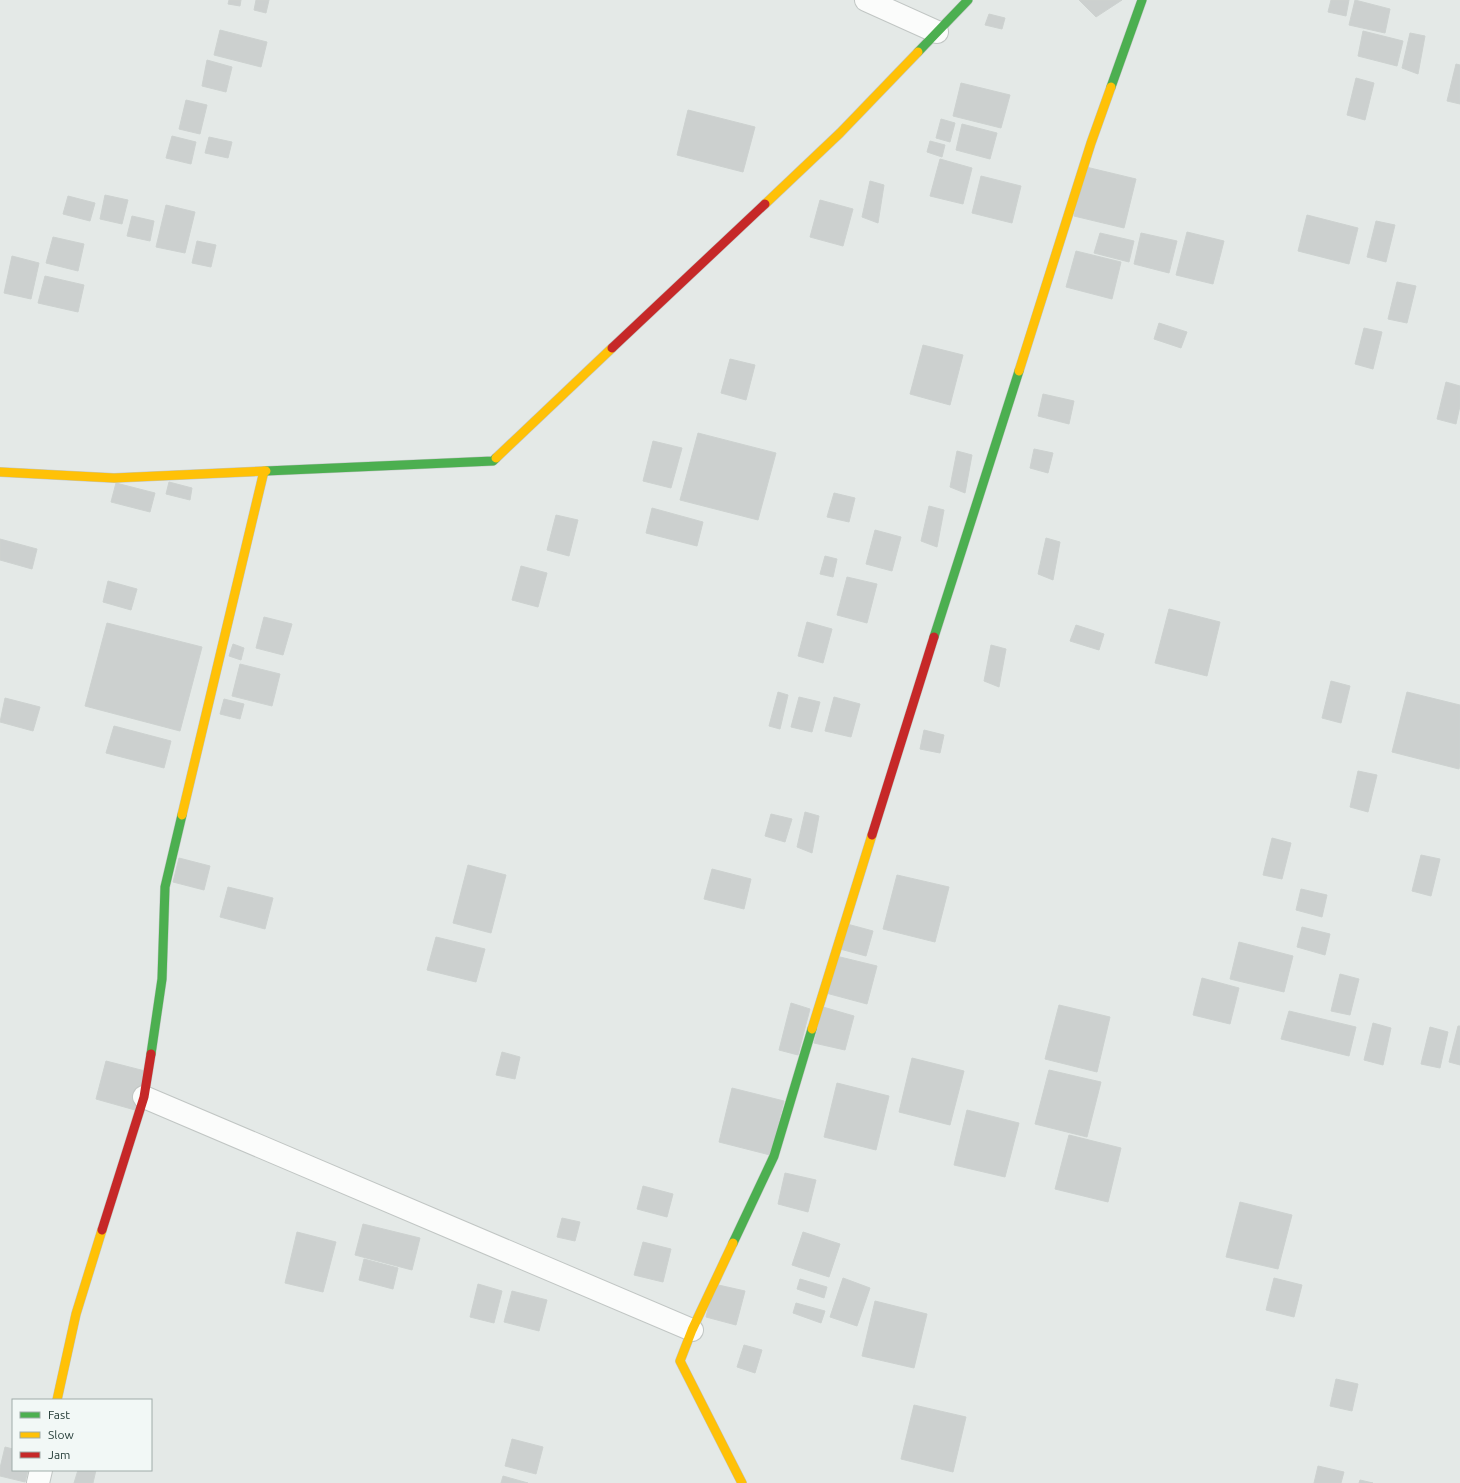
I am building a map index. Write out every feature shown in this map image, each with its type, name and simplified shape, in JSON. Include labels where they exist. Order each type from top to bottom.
[{"type":"street","points":[[866,0],[937,32]]},
{"type":"street","points":[[0,472],[114,478],[493,460],[840,132],[968,0]]},
{"type":"street","points":[[742,1483],[680,1361],[692,1330],[774,1156],[834,953],[1091,143],[1142,0]]},
{"type":"street","points":[[57,1399],[76,1314],[144,1097],[162,979],[165,887],[264,471]]},
{"type":"street","points":[[144,1097],[692,1330]]},
{"type":"street","points":[[38,1483],[41,1471]]},
{"type":"building","points":[[229,0],[241,0],[240,6],[228,4]]},
{"type":"building","points":[[256,0],[269,0],[266,13],[254,10]]},
{"type":"building","points":[[1079,0],[1122,0],[1096,17]]},
{"type":"building","points":[[1331,0],[1349,0],[1346,16],[1328,12]]},
{"type":"building","points":[[1355,0],[1390,9],[1385,33],[1349,25]]},
{"type":"building","points":[[989,14],[1005,18],[1002,29],[985,25]]},
{"type":"building","points":[[220,30],[267,42],[261,67],[214,55]]},
{"type":"building","points":[[1363,31],[1403,41],[1397,66],[1358,56]]},
{"type":"building","points":[[1410,33],[1425,36],[1418,74],[1402,68]]},
{"type":"building","points":[[207,60],[232,67],[226,92],[202,86]]},
{"type":"building","points":[[1456,64],[1460,65],[1460,104],[1447,101]]},
{"type":"building","points":[[1356,78],[1374,83],[1365,120],[1347,115]]},
{"type":"building","points":[[961,83],[1010,95],[1001,128],[953,116]]},
{"type":"building","points":[[186,100],[207,105],[200,134],[179,129]]},
{"type":"building","points":[[688,110],[755,127],[743,172],[677,155]]},
{"type":"building","points":[[941,119],[955,123],[950,142],[936,138]]},
{"type":"building","points":[[962,124],[997,133],[990,159],[956,150]]},
{"type":"building","points":[[172,136],[196,142],[191,164],[166,158]]},
{"type":"building","points":[[209,137],[232,142],[228,158],[205,153]]},
{"type":"building","points":[[930,141],[945,145],[942,157],[927,152]]},
{"type":"building","points":[[940,159],[972,168],[963,204],[930,196]]},
{"type":"building","points":[[1086,167],[1136,179],[1124,228],[1074,216]]},
{"type":"building","points":[[981,176],[1021,186],[1012,223],[972,213]]},
{"type":"building","points":[[870,181],[884,185],[878,223],[862,217]]},
{"type":"building","points":[[105,195],[128,200],[122,224],[100,219]]},
{"type":"building","points":[[68,196],[95,203],[90,221],[63,214]]},
{"type":"building","points":[[820,200],[853,209],[843,246],[810,237]]},
{"type":"building","points":[[166,205],[195,212],[185,253],[156,247]]},
{"type":"building","points":[[1307,215],[1358,228],[1349,264],[1298,251]]},
{"type":"building","points":[[132,216],[154,221],[150,241],[127,236]]},
{"type":"building","points":[[1376,221],[1395,225],[1386,262],[1367,257]]},
{"type":"building","points":[[1187,232],[1224,241],[1213,284],[1176,275]]},
{"type":"building","points":[[1100,233],[1134,241],[1129,262],[1094,253]]},
{"type":"building","points":[[1141,233],[1177,241],[1169,273],[1134,264]]},
{"type":"building","points":[[53,237],[84,244],[78,271],[46,263]]},
{"type":"building","points":[[197,241],[216,245],[211,267],[192,263]]},
{"type":"building","points":[[1076,251],[1121,262],[1112,299],[1066,287]]},
{"type":"building","points":[[12,256],[39,263],[31,299],[4,293]]},
{"type":"building","points":[[45,276],[84,285],[78,312],[38,303]]},
{"type":"building","points":[[1397,282],[1416,286],[1407,323],[1388,319]]},
{"type":"building","points":[[1159,323],[1187,332],[1181,348],[1154,339]]},
{"type":"building","points":[[1364,328],[1382,332],[1373,369],[1355,364]]},
{"type":"building","points":[[923,345],[963,355],[950,405],[910,394]]},
{"type":"building","points":[[730,359],[755,365],[746,400],[721,393]]},
{"type":"building","points":[[1446,382],[1460,386],[1460,406],[1456,424],[1437,419]]},
{"type":"building","points":[[1043,394],[1074,401],[1069,424],[1038,416]]},
{"type":"building","points":[[698,433],[776,453],[758,520],[680,500]]},
{"type":"building","points":[[653,441],[682,448],[671,488],[643,481]]},
{"type":"building","points":[[1034,449],[1053,453],[1048,473],[1030,468]]},
{"type":"building","points":[[957,451],[972,455],[965,493],[950,487]]},
{"type":"building","points":[[169,482],[192,488],[190,500],[166,494]]},
{"type":"building","points":[[116,483],[155,493],[150,512],[111,502]]},
{"type":"building","points":[[834,493],[855,498],[849,522],[827,517]]},
{"type":"building","points":[[929,506],[944,510],[937,547],[921,541]]},
{"type":"building","points":[[652,508],[703,522],[697,546],[646,533]]},
{"type":"building","points":[[556,515],[578,520],[569,556],[547,550]]},
{"type":"building","points":[[875,530],[901,537],[892,571],[866,564]]},
{"type":"building","points":[[1046,538],[1060,542],[1053,580],[1038,574]]},
{"type":"building","points":[[0,539],[37,549],[32,569],[0,560]]},
{"type":"building","points":[[825,556],[837,559],[833,577],[820,574]]},
{"type":"building","points":[[521,566],[547,573],[538,607],[512,600]]},
{"type":"building","points":[[847,577],[877,584],[867,623],[837,615]]},
{"type":"building","points":[[108,581],[137,589],[131,610],[103,602]]},
{"type":"building","points":[[1169,609],[1220,622],[1207,676],[1155,663]]},
{"type":"building","points":[[264,617],[292,624],[283,655],[256,648]]},
{"type":"building","points":[[807,622],[832,629],[823,663],[798,656]]},
{"type":"building","points":[[107,623],[202,647],[180,731],[85,706]]},
{"type":"building","points":[[1076,625],[1104,634],[1099,650],[1070,641]]},
{"type":"building","points":[[233,644],[244,648],[241,660],[229,656]]},
{"type":"building","points":[[991,645],[1006,649],[999,687],[984,681]]},
{"type":"building","points":[[240,664],[280,674],[272,706],[232,696]]},
{"type":"building","points":[[1331,681],[1350,686],[1341,723],[1322,718]]},
{"type":"building","points":[[778,692],[788,695],[780,729],[769,726]]},
{"type":"building","points":[[1407,692],[1460,705],[1459,769],[1392,752]]},
{"type":"building","points":[[799,697],[820,702],[812,732],[791,727]]},
{"type":"building","points":[[834,697],[860,704],[851,737],[825,731]]},
{"type":"building","points":[[5,698],[40,707],[33,731],[0,722]]},
{"type":"building","points":[[224,699],[244,704],[240,719],[220,714]]},
{"type":"building","points":[[114,726],[171,741],[164,768],[106,753]]},
{"type":"building","points":[[924,730],[944,735],[940,753],[920,749]]},
{"type":"building","points":[[1358,771],[1377,775],[1368,812],[1350,807]]},
{"type":"building","points":[[805,812],[819,816],[812,853],[797,847]]},
{"type":"building","points":[[771,814],[792,819],[785,842],[765,836]]},
{"type":"building","points":[[1272,838],[1291,843],[1282,879],[1263,875]]},
{"type":"building","points":[[1421,855],[1440,859],[1431,896],[1412,891]]},
{"type":"building","points":[[179,858],[210,866],[204,890],[173,882]]},
{"type":"building","points":[[468,865],[506,875],[491,933],[453,923]]},
{"type":"building","points":[[712,869],[751,879],[744,909],[704,899]]},
{"type":"building","points":[[897,875],[949,887],[935,942],[883,929]]},
{"type":"building","points":[[228,887],[273,898],[265,929],[220,917]]},
{"type":"building","points":[[1301,889],[1327,895],[1322,917],[1296,910]]},
{"type":"building","points":[[847,924],[873,931],[866,956],[840,949]]},
{"type":"building","points":[[1302,927],[1330,934],[1325,955],[1297,947]]},
{"type":"building","points":[[436,937],[485,949],[476,982],[427,970]]},
{"type":"building","points":[[1239,942],[1293,956],[1284,992],[1230,979]]},
{"type":"building","points":[[836,956],[877,966],[867,1004],[826,993]]},
{"type":"building","points":[[1340,974],[1359,979],[1350,1015],[1331,1011]]},
{"type":"building","points":[[1202,978],[1239,988],[1230,1024],[1193,1015]]},
{"type":"building","points":[[791,1003],[810,1009],[798,1055],[779,1050]]},
{"type":"building","points":[[1059,1005],[1110,1017],[1097,1072],[1045,1059]]},
{"type":"building","points":[[823,1007],[854,1016],[845,1050],[814,1043]]},
{"type":"building","points":[[1289,1011],[1356,1027],[1349,1056],[1281,1039]]},
{"type":"building","points":[[1373,1023],[1391,1028],[1383,1065],[1364,1060]]},
{"type":"building","points":[[1458,1026],[1460,1026],[1460,1065],[1449,1062]]},
{"type":"building","points":[[1430,1027],[1448,1032],[1440,1068],[1421,1064]]},
{"type":"building","points":[[502,1052],[520,1057],[515,1079],[496,1075]]},
{"type":"building","points":[[912,1058],[964,1071],[950,1125],[899,1112]]},
{"type":"building","points":[[106,1061],[145,1071],[135,1110],[96,1099]]},
{"type":"building","points":[[1049,1070],[1101,1082],[1087,1137],[1035,1124]]},
{"type":"building","points":[[837,1083],[889,1096],[876,1150],[824,1137]]},
{"type":"building","points":[[732,1088],[784,1101],[770,1155],[719,1142]]},
{"type":"building","points":[[967,1110],[1019,1123],[1005,1177],[954,1165]]},
{"type":"building","points":[[1069,1135],[1121,1148],[1108,1202],[1055,1189]]},
{"type":"building","points":[[785,1173],[816,1180],[808,1212],[778,1204]]},
{"type":"building","points":[[643,1186],[673,1194],[667,1217],[637,1209]]},
{"type":"building","points":[[1240,1202],[1292,1215],[1278,1269],[1226,1257]]},
{"type":"building","points":[[562,1218],[580,1222],[575,1241],[557,1237]]},
{"type":"building","points":[[363,1224],[420,1238],[412,1270],[355,1255]]},
{"type":"building","points":[[297,1232],[336,1242],[323,1292],[285,1283]]},
{"type":"building","points":[[803,1232],[840,1244],[829,1277],[792,1265]]},
{"type":"building","points":[[643,1242],[671,1249],[663,1282],[634,1275]]},
{"type":"building","points":[[364,1259],[398,1268],[393,1289],[359,1280]]},
{"type":"building","points":[[843,1278],[870,1288],[857,1326],[830,1317]]},
{"type":"building","points":[[1274,1278],[1302,1285],[1294,1317],[1266,1310]]},
{"type":"building","points":[[800,1279],[827,1287],[824,1298],[797,1289]]},
{"type":"building","points":[[478,1284],[502,1291],[494,1323],[470,1317]]},
{"type":"building","points":[[714,1284],[745,1291],[736,1325],[706,1317]]},
{"type":"building","points":[[512,1291],[547,1300],[539,1331],[504,1322]]},
{"type":"building","points":[[875,1301],[927,1314],[914,1368],[862,1356]]},
{"type":"building","points":[[796,1303],[825,1311],[821,1323],[793,1313]]},
{"type":"building","points":[[744,1345],[762,1350],[755,1373],[737,1367]]},
{"type":"building","points":[[1336,1379],[1358,1384],[1352,1411],[1330,1406]]},
{"type":"building","points":[[914,1405],[966,1417],[953,1472],[901,1459]]},
{"type":"building","points":[[512,1439],[543,1447],[536,1474],[505,1466]]},
{"type":"building","points":[[5,1447],[12,1449],[12,1471],[28,1471],[25,1482],[0,1476],[0,1468]]},
{"type":"building","points":[[1318,1466],[1344,1472],[1341,1483],[1314,1483]]},
{"type":"building","points":[[78,1471],[96,1471],[93,1483],[74,1483]]},
{"type":"building","points":[[503,1476],[528,1483],[501,1483]]},
{"type":"building","points":[[1360,1480],[1373,1483],[1359,1483]]},
{"type":"traffic: fast","points":[[918,52],[968,0]]},
{"type":"traffic: fast","points":[[1111,87],[1142,0]]},
{"type":"traffic: fast","points":[[934,637],[1019,371]]},
{"type":"traffic: fast","points":[[266,471],[493,461],[496,458]]},
{"type":"traffic: fast","points":[[151,1054],[162,979],[165,887],[182,815]]},
{"type":"traffic: fast","points":[[733,1243],[774,1156],[812,1029]]},
{"type":"traffic: slow","points":[[765,204],[840,133],[918,52]]},
{"type":"traffic: slow","points":[[1019,371],[1091,143],[1111,87]]},
{"type":"traffic: slow","points":[[496,458],[612,348]]},
{"type":"traffic: slow","points":[[182,815],[264,471]]},
{"type":"traffic: slow","points":[[0,472],[114,478],[266,471]]},
{"type":"traffic: slow","points":[[812,1029],[872,835]]},
{"type":"traffic: slow","points":[[57,1399],[76,1314],[102,1230]]},
{"type":"traffic: slow","points":[[733,1243],[692,1330],[680,1361],[742,1483]]},
{"type":"traffic: jam","points":[[612,348],[765,204]]},
{"type":"traffic: jam","points":[[872,835],[934,637]]},
{"type":"traffic: jam","points":[[102,1230],[144,1097],[151,1054]]}]
